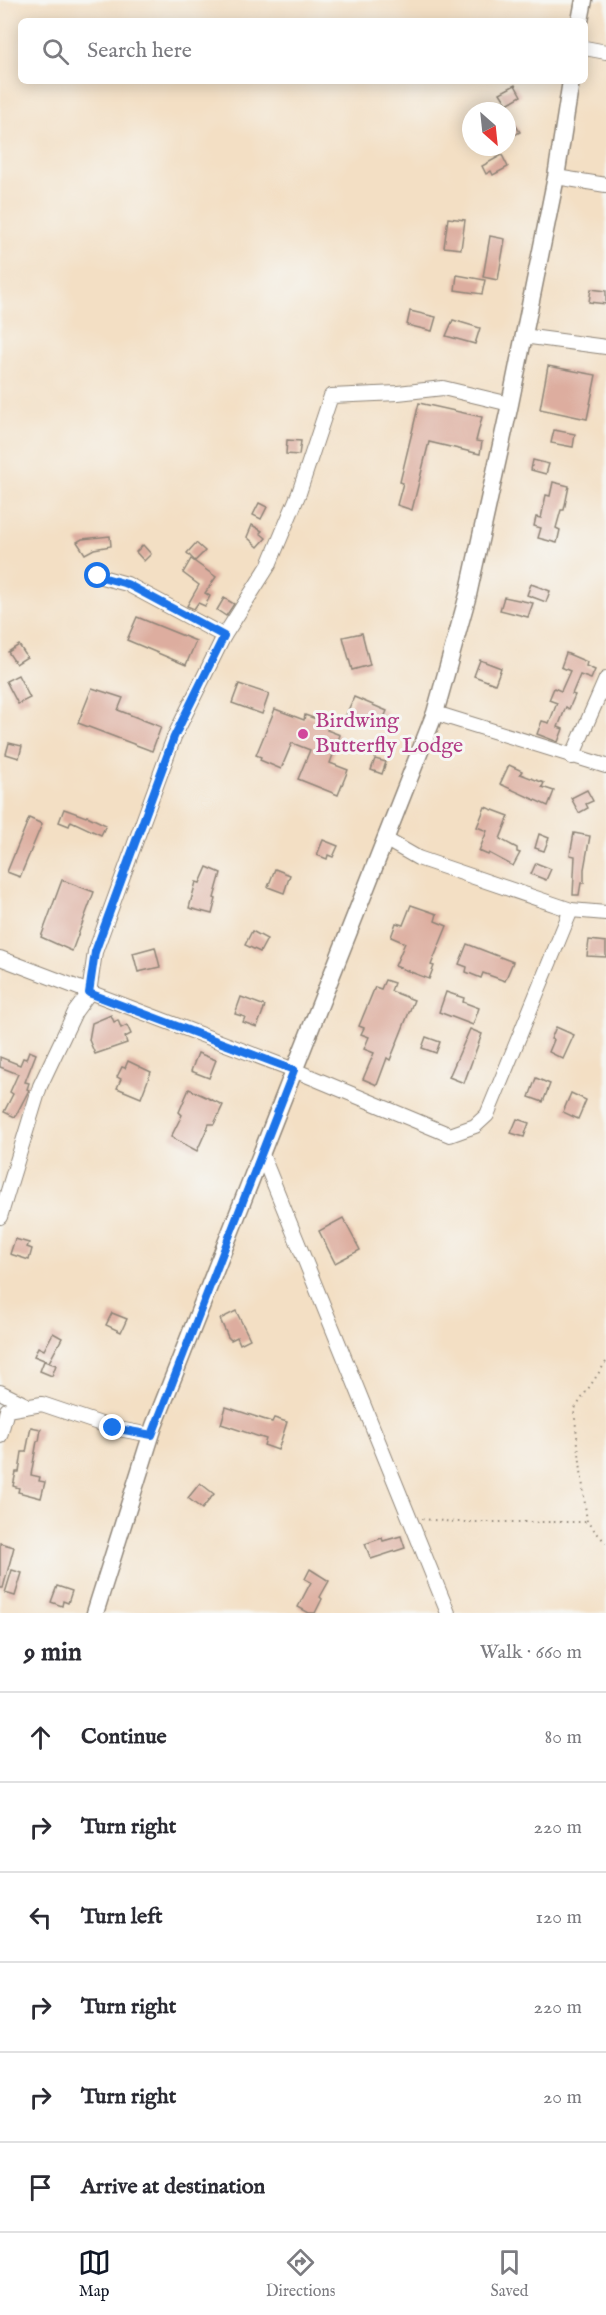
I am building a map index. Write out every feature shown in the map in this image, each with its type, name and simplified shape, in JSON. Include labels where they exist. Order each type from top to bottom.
[{"type":"main road","points":[[581,18],[584,0]]},
{"type":"main road","points":[[95,1613],[152,1435],[435,713],[468,595],[510,404],[556,177],[571,84]]},
{"type":"street","points":[[588,49],[606,52]]},
{"type":"street","points":[[556,177],[606,185]]},
{"type":"street","points":[[523,336],[606,347]]},
{"type":"street","points":[[0,1217],[40,1086],[75,1012],[89,993],[95,952],[174,737],[224,636],[269,565],[299,493],[331,396],[398,393],[442,388],[510,404]]},
{"type":"street","points":[[98,576],[127,584],[224,636]]},
{"type":"street","points":[[573,757],[606,679]]},
{"type":"street","points":[[435,713],[606,766]]},
{"type":"street","points":[[385,839],[418,858],[571,910],[606,913]]},
{"type":"street","points":[[0,958],[294,1070],[450,1135],[475,1126],[487,1115],[571,910]]},
{"type":"street","points":[[261,1152],[448,1613]]},
{"type":"street","points":[[0,1392],[28,1406]]},
{"type":"street","points":[[0,1436],[7,1410],[42,1404],[113,1428],[152,1435]]},
{"type":"path","points":[[606,1362],[574,1410],[587,1522],[606,1543]]},
{"type":"path","points":[[411,1517],[455,1522],[587,1522]]},
{"type":"building","points":[[515,85],[521,96],[506,102],[500,93]]},
{"type":"building","points":[[502,156],[508,167],[493,175],[491,171],[486,174],[482,166]]},
{"type":"building","points":[[448,218],[465,220],[461,249],[444,247]]},
{"type":"building","points":[[490,236],[505,239],[498,280],[483,277]]},
{"type":"building","points":[[457,275],[485,280],[482,294],[455,290]]},
{"type":"building","points":[[591,289],[606,291],[606,304],[589,302]]},
{"type":"building","points":[[410,311],[436,317],[432,331],[407,325]]},
{"type":"building","points":[[453,320],[480,328],[475,344],[446,336]]},
{"type":"building","points":[[548,366],[596,375],[587,419],[540,409]]},
{"type":"building","points":[[419,403],[482,417],[476,441],[482,442],[480,454],[429,442],[412,510],[397,505],[403,483],[400,482]]},
{"type":"building","points":[[554,430],[575,434],[573,447],[551,443]]},
{"type":"building","points":[[287,440],[301,441],[299,455],[286,454]]},
{"type":"building","points":[[533,460],[549,464],[546,474],[531,470]]},
{"type":"building","points":[[553,482],[569,486],[564,510],[561,510],[556,528],[560,530],[557,543],[538,538],[541,528],[534,526],[536,517],[541,518],[546,495],[550,496]]},
{"type":"building","points":[[259,503],[267,507],[261,519],[253,515]]},
{"type":"building","points":[[252,525],[262,531],[260,533],[266,538],[258,547],[247,537]]},
{"type":"building","points":[[110,536],[111,546],[94,549],[85,554],[77,542],[82,539]]},
{"type":"building","points":[[196,543],[205,551],[195,561],[187,553]]},
{"type":"building","points":[[143,545],[151,554],[144,561],[136,552]]},
{"type":"building","points":[[191,559],[216,577],[205,593],[210,596],[205,606],[198,603],[194,609],[187,606],[199,585],[183,573]]},
{"type":"building","points":[[531,584],[550,591],[546,602],[527,595]]},
{"type":"building","points":[[504,597],[533,603],[528,617],[500,610]]},
{"type":"building","points":[[224,598],[234,604],[226,616],[217,610]]},
{"type":"building","points":[[137,617],[196,641],[186,665],[127,640]]},
{"type":"building","points":[[362,633],[370,665],[352,670],[343,637]]},
{"type":"building","points":[[19,645],[27,657],[16,664],[8,652]]},
{"type":"building","points":[[566,653],[587,662],[586,666],[595,670],[591,679],[580,675],[572,694],[575,695],[569,709],[566,707],[558,727],[563,729],[558,742],[537,734],[542,721],[549,723],[557,703],[549,700],[554,688],[561,691],[570,671],[561,667]]},
{"type":"building","points":[[480,660],[501,668],[495,684],[474,676]]},
{"type":"building","points":[[18,675],[30,698],[18,704],[6,681]]},
{"type":"building","points":[[239,684],[269,694],[262,714],[232,703]]},
{"type":"building","points":[[92,688],[123,698],[118,710],[161,727],[152,751],[78,723]]},
{"type":"building","points":[[354,697],[387,711],[379,729],[346,715]]},
{"type":"building","points":[[275,709],[304,720],[305,715],[316,719],[329,725],[327,730],[340,735],[330,763],[348,770],[338,795],[298,779],[310,750],[292,743],[281,769],[260,760],[261,757],[256,755]]},
{"type":"building","points":[[9,743],[22,746],[19,758],[6,754]]},
{"type":"building","points":[[375,759],[386,762],[382,774],[371,770]]},
{"type":"building","points":[[509,765],[522,771],[520,774],[544,783],[542,787],[554,791],[548,806],[500,784]]},
{"type":"building","points":[[587,790],[593,801],[586,804],[588,808],[579,813],[571,798]]},
{"type":"building","points":[[485,807],[509,816],[500,839],[517,848],[517,852],[520,853],[513,866],[489,853],[488,855],[479,851],[487,831],[477,827]]},
{"type":"building","points":[[64,809],[106,825],[101,835],[71,821],[69,826],[59,822]]},
{"type":"building","points":[[29,818],[42,824],[20,877],[7,872]]},
{"type":"building","points":[[574,833],[590,836],[584,883],[581,883],[579,895],[573,895],[575,856],[570,855]]},
{"type":"building","points":[[539,834],[549,838],[544,851],[535,848]]},
{"type":"building","points":[[323,840],[338,846],[333,857],[328,855],[327,859],[317,855]]},
{"type":"building","points":[[536,863],[551,869],[546,880],[531,874]]},
{"type":"building","points":[[207,867],[221,873],[212,914],[189,908],[196,882],[200,883]]},
{"type":"building","points":[[275,869],[290,875],[284,893],[268,887]]},
{"type":"building","points":[[62,880],[94,892],[72,951],[41,937]]},
{"type":"building","points":[[411,905],[437,914],[435,921],[447,926],[431,965],[434,966],[429,979],[395,966],[405,943],[391,937],[396,923],[403,925]]},
{"type":"building","points":[[252,931],[267,939],[260,952],[245,945]]},
{"type":"building","points":[[589,940],[606,942],[606,957],[587,956]]},
{"type":"building","points":[[467,944],[513,962],[505,981],[483,973],[481,978],[466,972],[467,967],[459,964]]},
{"type":"building","points":[[155,947],[160,967],[138,972],[133,953]]},
{"type":"building","points":[[385,980],[394,983],[391,991],[414,1000],[390,1060],[387,1058],[377,1085],[363,1079],[374,1053],[364,1049],[369,1037],[361,1034],[364,1028],[359,1026],[375,987],[381,989]]},
{"type":"building","points":[[446,992],[464,998],[463,1002],[479,1008],[473,1025],[439,1012]]},
{"type":"building","points":[[241,997],[265,1006],[257,1027],[243,1022],[245,1017],[235,1014]]},
{"type":"building","points":[[111,1015],[114,1022],[118,1020],[121,1028],[127,1025],[131,1034],[125,1037],[127,1043],[95,1054],[89,1040],[92,1023]]},
{"type":"building","points":[[556,1027],[574,1035],[563,1059],[549,1052]]},
{"type":"building","points":[[470,1029],[482,1034],[464,1083],[449,1077]]},
{"type":"building","points":[[426,1037],[440,1042],[436,1053],[422,1048]]},
{"type":"building","points":[[29,1051],[36,1054],[25,1082],[29,1083],[27,1089],[29,1090],[15,1117],[4,1112],[13,1094],[10,1092],[18,1074],[0,1067],[0,1057],[20,1065],[23,1058],[26,1059]]},
{"type":"building","points":[[198,1053],[216,1060],[209,1078],[191,1071]]},
{"type":"building","points":[[128,1061],[151,1072],[141,1098],[117,1088],[121,1079],[117,1077]]},
{"type":"building","points":[[536,1078],[550,1084],[543,1102],[529,1097]]},
{"type":"building","points":[[189,1089],[223,1105],[214,1124],[209,1124],[197,1151],[171,1137],[182,1115],[179,1112]]},
{"type":"building","points":[[571,1093],[586,1100],[578,1119],[563,1112]]},
{"type":"building","points":[[517,1119],[529,1123],[524,1137],[511,1133]]},
{"type":"building","points":[[343,1218],[360,1250],[335,1263],[319,1231]]},
{"type":"building","points":[[15,1239],[29,1243],[27,1247],[32,1249],[29,1260],[10,1254]]},
{"type":"building","points":[[236,1311],[250,1339],[240,1344],[237,1337],[231,1340],[228,1337],[220,1319]]},
{"type":"building","points":[[112,1313],[127,1319],[121,1332],[106,1325]]},
{"type":"building","points":[[53,1333],[62,1338],[49,1362],[34,1356],[38,1347],[44,1350]]},
{"type":"building","points":[[44,1361],[56,1365],[52,1376],[40,1371]]},
{"type":"building","points":[[226,1407],[272,1422],[274,1418],[287,1422],[278,1450],[264,1445],[266,1439],[221,1424]]},
{"type":"building","points":[[31,1427],[41,1429],[31,1475],[40,1477],[39,1481],[45,1482],[41,1498],[18,1492],[19,1488],[13,1486],[16,1472],[19,1472],[22,1452],[26,1452]]},
{"type":"building","points":[[200,1483],[214,1494],[202,1509],[188,1498]]},
{"type":"building","points":[[401,1536],[405,1548],[371,1559],[365,1544],[382,1538],[383,1541]]},
{"type":"building","points":[[0,1543],[14,1547],[3,1588],[0,1588]]},
{"type":"building","points":[[310,1569],[329,1581],[320,1597],[322,1599],[315,1613],[309,1613],[298,1607],[311,1582],[305,1579]]},
{"type":"building","points":[[12,1570],[22,1573],[15,1596],[5,1593]]},
{"type":"building","points":[[57,1586],[72,1591],[68,1603],[63,1601],[62,1606],[51,1602]]},
{"type":"place","name":"Birdwing Butterfly Lodge","points":[[303,734]]},
{"type":"route","points":[[98,576],[127,584],[224,636],[174,737],[95,952],[89,993],[294,1070],[152,1435],[113,1428]]}]
